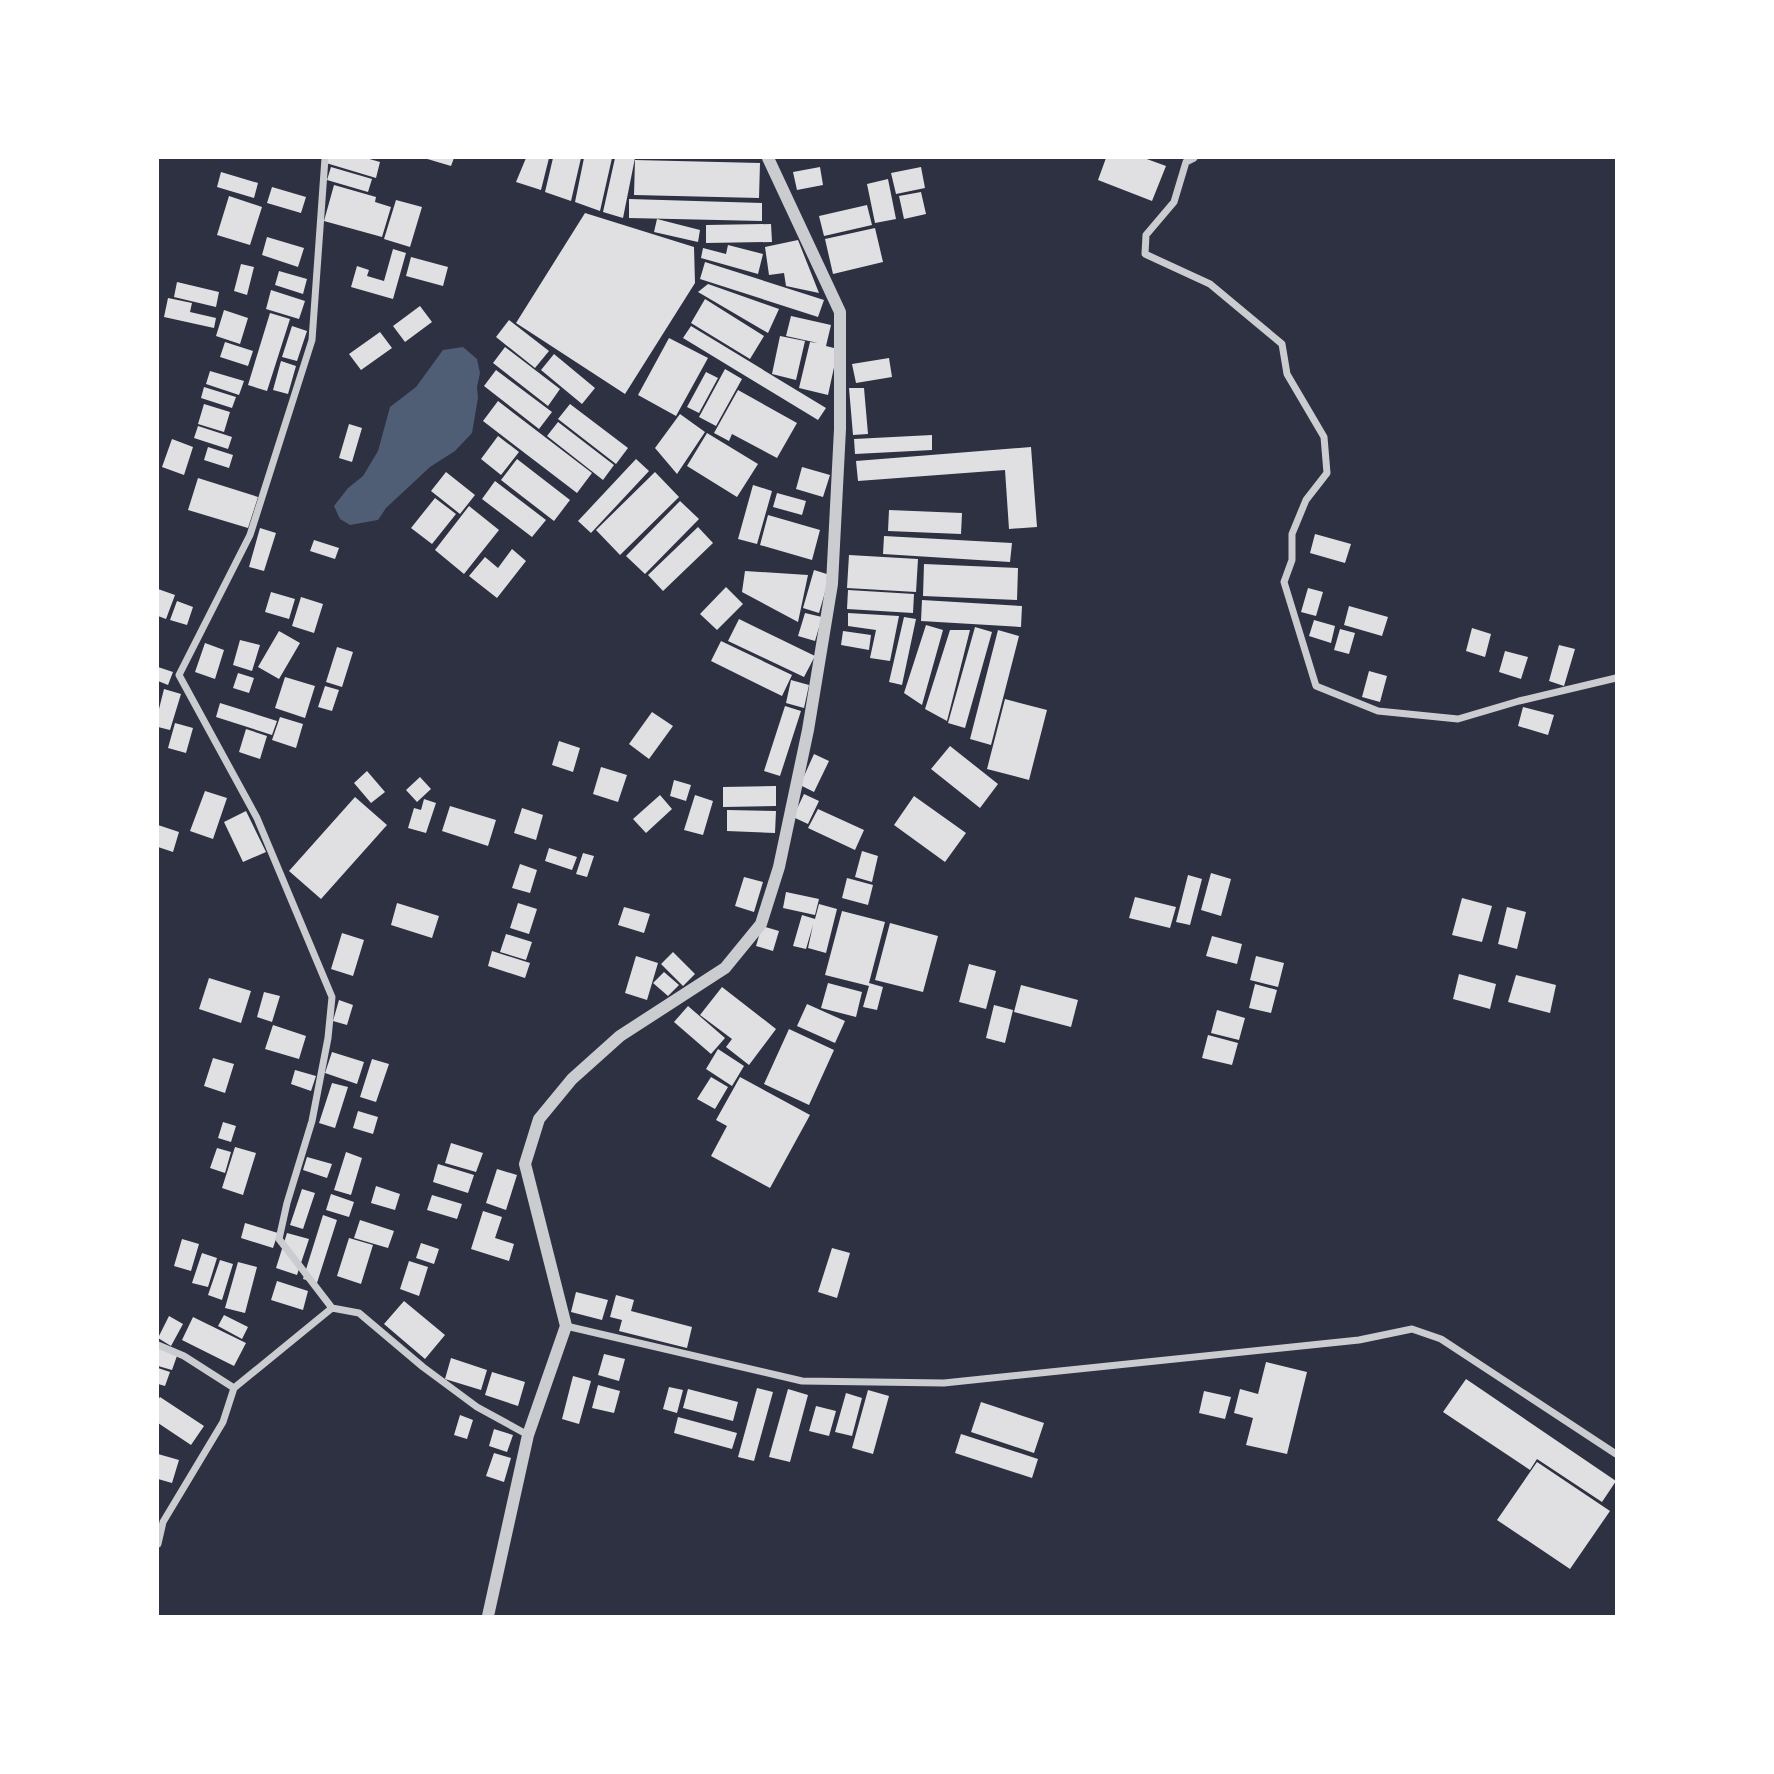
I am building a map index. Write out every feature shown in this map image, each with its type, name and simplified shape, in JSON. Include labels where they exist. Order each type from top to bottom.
[{"type":"street","points":[[325,158],[312,340],[250,535],[179,675],[257,818],[332,997],[328,1038],[312,1121],[279,1239],[332,1308],[359,1313],[423,1367],[477,1407],[528,1435]]},
{"type":"street","points":[[488,1616],[528,1435],[566,1326],[525,1164],[539,1119],[572,1079],[620,1036],[724,968],[761,924],[779,867],[808,730],[832,584],[840,429],[840,312],[768,158]]},
{"type":"street","points":[[1194,158],[1186,162],[1174,202],[1146,235],[1145,254],[1210,284],[1282,344],[1287,374],[1324,437],[1327,473],[1306,500],[1292,534],[1292,560],[1284,582],[1316,687],[1378,710],[1458,719],[1519,701],[1616,678]]},
{"type":"street","points":[[158,1544],[163,1522],[223,1422],[234,1388],[332,1308]]},
{"type":"street","points":[[566,1326],[802,1381],[944,1383],[1286,1349],[1359,1340],[1412,1329],[1441,1339],[1616,1454]]},
{"type":"street","points":[[158,1345],[184,1356],[234,1388]]},
{"type":"water","points":[[463,347],[477,359],[480,373],[472,433],[455,451],[430,467],[386,508],[378,520],[350,525],[340,519],[334,506],[348,488],[363,476],[378,451],[390,407],[416,387],[443,350]]},
{"type":"building","points":[[328,158],[366,158],[380,162],[376,178],[326,163]]},
{"type":"building","points":[[424,158],[454,158],[451,166]]},
{"type":"building","points":[[526,158],[549,158],[541,190],[516,182]]},
{"type":"building","points":[[553,158],[581,158],[571,201],[545,192]]},
{"type":"building","points":[[584,158],[612,158],[600,211],[575,202]]},
{"type":"building","points":[[615,158],[635,158],[623,218],[603,212]]},
{"type":"building","points":[[1106,158],[1144,158],[1166,166],[1152,201],[1098,180]]},
{"type":"building","points":[[635,160],[760,163],[759,198],[634,195]]},
{"type":"building","points":[[331,167],[372,179],[368,192],[327,180]]},
{"type":"building","points":[[820,167],[823,185],[797,190],[793,172]]},
{"type":"building","points":[[921,167],[925,188],[896,194],[891,173]]},
{"type":"building","points":[[221,172],[258,183],[254,198],[217,187]]},
{"type":"building","points":[[888,179],[896,219],[875,223],[867,184]]},
{"type":"building","points":[[334,185],[376,197],[375,202],[391,207],[382,237],[324,221]]},
{"type":"building","points":[[272,187],[306,197],[301,213],[267,203]]},
{"type":"building","points":[[921,192],[926,214],[904,219],[899,196]]},
{"type":"building","points":[[229,196],[262,207],[250,245],[217,235]]},
{"type":"building","points":[[629,199],[762,203],[762,221],[629,218]]},
{"type":"building","points":[[396,200],[422,207],[410,247],[384,239]]},
{"type":"building","points":[[867,205],[872,225],[824,236],[819,216]]},
{"type":"building","points":[[585,213],[694,247],[695,283],[625,394],[516,323]]},
{"type":"building","points":[[657,219],[700,230],[698,242],[654,232]]},
{"type":"building","points":[[771,224],[772,242],[706,243],[706,225]]},
{"type":"building","points":[[875,228],[883,262],[833,274],[825,239]]},
{"type":"building","points":[[267,237],[304,248],[298,267],[262,255]]},
{"type":"building","points":[[798,240],[819,293],[786,286],[784,273],[769,275],[765,247]]},
{"type":"building","points":[[728,245],[763,254],[758,274],[701,258],[703,248],[726,254]]},
{"type":"building","points":[[393,249],[406,253],[393,299],[351,287],[357,266],[369,270],[367,276],[384,281]]},
{"type":"building","points":[[411,257],[448,267],[443,286],[406,276]]},
{"type":"building","points":[[705,262],[824,300],[818,317],[700,279]]},
{"type":"building","points":[[241,264],[254,267],[247,295],[234,291]]},
{"type":"building","points":[[279,271],[307,279],[303,294],[275,285]]},
{"type":"building","points":[[177,282],[219,292],[216,307],[174,297]]},
{"type":"building","points":[[708,284],[779,309],[768,333],[698,292]]},
{"type":"building","points":[[271,290],[305,301],[299,319],[266,309]]},
{"type":"building","points":[[168,298],[192,303],[190,312],[216,318],[214,328],[164,317]]},
{"type":"building","points":[[705,299],[764,336],[750,359],[691,323]]},
{"type":"building","points":[[420,306],[432,322],[405,342],[393,326]]},
{"type":"building","points":[[224,310],[248,318],[240,344],[216,336]]},
{"type":"building","points":[[270,313],[290,319],[267,391],[248,385]]},
{"type":"building","points":[[791,316],[831,325],[826,346],[838,349],[828,395],[799,388],[810,342],[818,343],[786,336]]},
{"type":"building","points":[[509,320],[549,351],[535,368],[496,337]]},
{"type":"building","points":[[292,326],[307,331],[297,361],[282,357]]},
{"type":"building","points":[[691,326],[826,408],[818,420],[683,338]]},
{"type":"building","points":[[380,332],[392,348],[361,370],[349,354]]},
{"type":"building","points":[[780,336],[805,341],[796,380],[772,374]]},
{"type":"building","points":[[669,338],[708,358],[676,416],[638,395]]},
{"type":"building","points":[[225,342],[253,351],[248,366],[220,357]]},
{"type":"building","points":[[505,347],[560,389],[548,406],[493,363]]},
{"type":"building","points":[[554,354],[595,388],[582,404],[541,370]]},
{"type":"building","points":[[889,358],[892,377],[856,383],[852,364]]},
{"type":"building","points":[[281,361],[296,366],[288,394],[273,390]]},
{"type":"building","points":[[725,369],[742,379],[716,426],[699,417]]},
{"type":"building","points":[[496,370],[552,412],[539,429],[484,386]]},
{"type":"building","points":[[210,371],[244,381],[239,395],[206,384]]},
{"type":"building","points":[[706,372],[718,378],[699,413],[687,407]]},
{"type":"building","points":[[204,387],[236,397],[232,408],[201,398]]},
{"type":"building","points":[[849,388],[864,388],[868,434],[853,435]]},
{"type":"building","points":[[738,390],[797,423],[777,458],[732,434],[729,441],[714,433]]},
{"type":"building","points":[[498,401],[592,473],[577,493],[483,421]]},
{"type":"building","points":[[204,404],[230,412],[224,432],[198,424]]},
{"type":"building","points":[[570,404],[628,448],[616,464],[558,419]]},
{"type":"building","points":[[680,414],[705,432],[677,474],[655,448]]},
{"type":"building","points":[[558,422],[614,465],[603,480],[547,436]]},
{"type":"building","points":[[349,424],[362,428],[352,462],[339,458]]},
{"type":"building","points":[[198,426],[232,437],[228,449],[194,438]]},
{"type":"building","points":[[707,433],[758,464],[737,497],[687,466]]},
{"type":"building","points":[[932,435],[932,450],[855,454],[854,439]]},
{"type":"building","points":[[498,436],[519,452],[501,475],[481,459]]},
{"type":"building","points":[[172,439],[193,447],[184,475],[162,467]]},
{"type":"building","points":[[208,447],[233,455],[229,468],[204,460]]},
{"type":"building","points":[[1031,447],[1037,527],[1009,529],[1005,470],[858,481],[856,461]]},
{"type":"building","points":[[517,459],[570,500],[554,521],[501,480]]},
{"type":"building","points":[[636,459],[649,471],[591,533],[578,521]]},
{"type":"building","points":[[802,467],[830,475],[823,497],[796,489]]},
{"type":"building","points":[[446,472],[475,495],[460,514],[431,491]]},
{"type":"building","points":[[655,472],[679,497],[620,555],[596,530]]},
{"type":"building","points":[[198,478],[258,497],[248,528],[188,510]]},
{"type":"building","points":[[495,481],[546,520],[532,537],[482,499]]},
{"type":"building","points":[[753,485],[772,491],[757,544],[738,539]]},
{"type":"building","points":[[777,493],[806,501],[802,515],[773,507]]},
{"type":"building","points":[[435,498],[456,514],[432,544],[411,528]]},
{"type":"building","points":[[680,501],[699,519],[645,574],[626,556]]},
{"type":"building","points":[[469,506],[499,530],[464,574],[435,550]]},
{"type":"building","points":[[889,510],[962,513],[961,534],[888,531]]},
{"type":"building","points":[[768,515],[820,530],[812,560],[760,545]]},
{"type":"building","points":[[698,527],[713,543],[663,591],[648,575]]},
{"type":"building","points":[[260,528],[276,533],[264,571],[249,567]]},
{"type":"building","points":[[1315,534],[1351,544],[1345,563],[1310,553]]},
{"type":"building","points":[[884,536],[1012,543],[1010,562],[883,554]]},
{"type":"building","points":[[314,540],[339,548],[335,559],[310,551]]},
{"type":"building","points":[[512,549],[526,561],[497,598],[469,576],[485,557],[498,568]]},
{"type":"building","points":[[849,555],[918,559],[916,592],[847,588]]},
{"type":"building","points":[[924,564],[1018,568],[1017,600],[923,596]]},
{"type":"building","points":[[814,570],[830,575],[819,613],[803,608]]},
{"type":"building","points":[[745,571],[808,575],[798,622],[742,592]]},
{"type":"building","points":[[726,587],[743,604],[717,630],[700,614]]},
{"type":"building","points":[[1308,588],[1323,592],[1316,616],[1301,612]]},
{"type":"building","points":[[158,589],[175,595],[166,619],[158,616]]},
{"type":"building","points":[[848,590],[914,594],[913,613],[847,609]]},
{"type":"building","points":[[271,592],[295,599],[289,619],[265,612]]},
{"type":"building","points":[[301,597],[323,604],[314,633],[292,626]]},
{"type":"building","points":[[922,600],[1022,606],[1021,627],[921,621]]},
{"type":"building","points":[[177,601],[193,607],[187,625],[170,620]]},
{"type":"building","points":[[1349,606],[1388,617],[1382,636],[1344,625]]},
{"type":"building","points":[[805,613],[822,617],[815,641],[798,636]]},
{"type":"building","points":[[848,613],[899,616],[890,661],[870,658],[876,630],[848,626]]},
{"type":"building","points":[[904,617],[916,619],[902,685],[889,682]]},
{"type":"building","points":[[739,619],[815,656],[804,677],[728,641]]},
{"type":"building","points":[[1314,620],[1335,626],[1331,643],[1309,636]]},
{"type":"building","points":[[926,625],[943,630],[922,705],[904,693]]},
{"type":"building","points":[[975,627],[992,632],[965,728],[948,723]]},
{"type":"building","points":[[1472,628],[1491,634],[1485,657],[1466,651]]},
{"type":"building","points":[[1340,629],[1355,633],[1349,654],[1334,650]]},
{"type":"building","points":[[950,630],[970,630],[947,721],[925,709]]},
{"type":"building","points":[[998,630],[1019,636],[991,745],[970,739]]},
{"type":"building","points":[[279,631],[300,643],[279,679],[258,667]]},
{"type":"building","points":[[843,631],[871,635],[869,650],[841,645]]},
{"type":"building","points":[[240,640],[260,645],[252,671],[233,665]]},
{"type":"building","points":[[721,641],[792,675],[782,696],[711,661]]},
{"type":"building","points":[[205,643],[224,650],[215,679],[195,672]]},
{"type":"building","points":[[1559,645],[1575,649],[1564,686],[1549,681]]},
{"type":"building","points":[[337,647],[353,652],[342,687],[326,682]]},
{"type":"building","points":[[1505,651],[1528,657],[1521,679],[1499,672]]},
{"type":"building","points":[[158,667],[173,672],[168,685],[158,681]]},
{"type":"building","points":[[1369,671],[1387,676],[1380,702],[1362,697]]},
{"type":"building","points":[[238,673],[254,678],[249,693],[233,688]]},
{"type":"building","points":[[285,677],[315,686],[305,718],[275,708]]},
{"type":"building","points":[[791,680],[809,685],[804,708],[786,703]]},
{"type":"building","points":[[325,686],[339,690],[332,711],[318,707]]},
{"type":"building","points":[[164,689],[181,694],[170,730],[158,727],[158,713]]},
{"type":"building","points":[[1005,699],[1047,710],[1029,780],[987,769]]},
{"type":"building","points":[[220,703],[277,721],[272,735],[216,717]]},
{"type":"building","points":[[785,706],[801,711],[780,776],[764,771]]},
{"type":"building","points":[[1523,707],[1554,715],[1548,735],[1518,726]]},
{"type":"building","points":[[652,712],[673,726],[649,759],[629,744]]},
{"type":"building","points":[[280,717],[303,724],[296,748],[272,740]]},
{"type":"building","points":[[175,723],[193,728],[186,753],[168,748]]},
{"type":"building","points":[[246,729],[267,736],[260,759],[239,752]]},
{"type":"building","points":[[559,741],[580,748],[573,772],[552,765]]},
{"type":"building","points":[[950,746],[998,784],[980,808],[931,769]]},
{"type":"building","points":[[814,754],[829,761],[814,792],[800,785]]},
{"type":"building","points":[[601,767],[627,775],[618,802],[593,794]]},
{"type":"building","points":[[367,771],[385,792],[371,803],[354,783]]},
{"type":"building","points":[[420,777],[431,789],[417,802],[406,790]]},
{"type":"building","points":[[674,780],[691,785],[686,801],[670,796]]},
{"type":"building","points":[[776,786],[776,806],[723,807],[723,787]]},
{"type":"building","points":[[205,791],[227,798],[213,839],[190,831]]},
{"type":"building","points":[[804,794],[819,801],[808,824],[793,817]]},
{"type":"building","points":[[660,795],[672,809],[646,833],[633,819]]},
{"type":"building","points":[[695,795],[713,801],[703,835],[684,830]]},
{"type":"building","points":[[914,796],[966,833],[945,862],[894,825]]},
{"type":"building","points":[[355,797],[387,825],[321,899],[289,871]]},
{"type":"building","points":[[424,799],[436,803],[426,833],[408,828],[414,808],[421,810]]},
{"type":"building","points":[[450,806],[496,820],[488,846],[442,831]]},
{"type":"building","points":[[522,808],[543,815],[536,840],[514,833]]},
{"type":"building","points":[[818,809],[864,830],[855,850],[808,828]]},
{"type":"building","points":[[727,810],[776,811],[775,833],[727,831]]},
{"type":"building","points":[[246,811],[266,852],[243,862],[224,822]]},
{"type":"building","points":[[158,825],[179,832],[173,852],[158,847]]},
{"type":"building","points":[[549,848],[577,857],[572,870],[545,861]]},
{"type":"building","points":[[862,851],[878,856],[872,882],[855,877]]},
{"type":"building","points":[[583,853],[594,856],[587,877],[576,874]]},
{"type":"building","points":[[520,864],[537,870],[530,893],[512,888]]},
{"type":"building","points":[[1211,873],[1231,879],[1221,916],[1201,910]]},
{"type":"building","points":[[1188,875],[1202,879],[1190,925],[1176,922]]},
{"type":"building","points":[[744,877],[763,882],[754,912],[735,906]]},
{"type":"building","points":[[847,878],[873,885],[868,905],[842,898]]},
{"type":"building","points":[[786,892],[819,899],[815,915],[783,908]]},
{"type":"building","points":[[1135,897],[1176,907],[1170,928],[1129,918]]},
{"type":"building","points":[[1462,898],[1492,906],[1482,942],[1452,935]]},
{"type":"building","points":[[397,903],[439,916],[432,938],[391,925]]},
{"type":"building","points":[[518,903],[537,909],[529,934],[510,928]]},
{"type":"building","points":[[819,904],[837,909],[826,953],[808,948],[813,925],[806,949],[793,946],[802,915],[815,919]]},
{"type":"building","points":[[624,907],[650,914],[644,933],[618,925]]},
{"type":"building","points":[[1507,907],[1526,912],[1517,949],[1498,944]]},
{"type":"building","points":[[842,911],[885,922],[869,983],[883,987],[877,1010],[863,1007],[869,986],[825,975]]},
{"type":"building","points":[[890,923],[938,936],[923,992],[875,980]]},
{"type":"building","points":[[762,926],[779,931],[773,951],[756,946]]},
{"type":"building","points":[[342,933],[364,940],[353,976],[331,969]]},
{"type":"building","points":[[506,934],[532,942],[526,960],[500,952]]},
{"type":"building","points":[[1212,936],[1242,944],[1237,964],[1206,956]]},
{"type":"building","points":[[492,951],[530,963],[525,978],[488,966]]},
{"type":"building","points":[[673,952],[695,974],[683,986],[661,964]]},
{"type":"building","points":[[636,956],[658,963],[647,1000],[625,993]]},
{"type":"building","points":[[1256,956],[1284,963],[1278,987],[1250,980]]},
{"type":"building","points":[[969,964],[996,971],[986,1009],[959,1002]]},
{"type":"building","points":[[664,972],[679,985],[668,996],[653,983]]},
{"type":"building","points":[[1459,974],[1496,984],[1490,1009],[1453,999]]},
{"type":"building","points":[[1516,975],[1556,985],[1550,1013],[1508,1002]]},
{"type":"building","points":[[209,978],[251,991],[241,1023],[199,1009]]},
{"type":"building","points":[[828,983],[862,992],[856,1017],[821,1008]]},
{"type":"building","points":[[1255,984],[1277,990],[1271,1013],[1249,1008]]},
{"type":"building","points":[[1021,985],[1078,1000],[1071,1027],[1014,1012]]},
{"type":"building","points":[[722,987],[776,1029],[749,1065],[726,1047],[732,1039],[700,1015]]},
{"type":"building","points":[[264,992],[280,996],[272,1022],[257,1017]]},
{"type":"building","points":[[339,1000],[353,1005],[347,1025],[333,1021]]},
{"type":"building","points":[[807,1004],[845,1021],[835,1043],[797,1026]]},
{"type":"building","points":[[994,1005],[1013,1010],[1005,1043],[986,1038]]},
{"type":"building","points":[[688,1006],[725,1038],[711,1054],[674,1022]]},
{"type":"building","points":[[1217,1010],[1245,1018],[1239,1040],[1211,1033]]},
{"type":"building","points":[[273,1025],[306,1036],[299,1059],[265,1049]]},
{"type":"building","points":[[789,1029],[834,1050],[809,1105],[764,1084]]},
{"type":"building","points":[[1208,1035],[1238,1043],[1232,1065],[1202,1058]]},
{"type":"building","points":[[718,1049],[744,1066],[732,1086],[706,1069]]},
{"type":"building","points":[[332,1052],[364,1062],[357,1084],[325,1073]]},
{"type":"building","points":[[213,1058],[234,1064],[225,1093],[204,1086]]},
{"type":"building","points":[[372,1059],[389,1064],[376,1102],[360,1097]]},
{"type":"building","points":[[295,1070],[316,1076],[311,1091],[291,1084]]},
{"type":"building","points":[[711,1077],[728,1087],[715,1109],[697,1099]]},
{"type":"building","points":[[740,1077],[810,1115],[770,1188],[711,1156],[727,1126],[716,1120]]},
{"type":"building","points":[[332,1083],[348,1087],[335,1128],[319,1123]]},
{"type":"building","points":[[358,1111],[378,1117],[373,1134],[353,1128]]},
{"type":"building","points":[[223,1122],[236,1126],[231,1142],[218,1138]]},
{"type":"building","points":[[451,1143],[483,1153],[476,1172],[445,1163]]},
{"type":"building","points":[[235,1147],[256,1153],[243,1195],[222,1188]]},
{"type":"building","points":[[217,1148],[231,1152],[225,1173],[210,1168]]},
{"type":"building","points":[[346,1152],[362,1158],[351,1195],[334,1190]]},
{"type":"building","points":[[307,1157],[332,1164],[327,1178],[303,1170]]},
{"type":"building","points":[[438,1164],[474,1175],[468,1193],[433,1182]]},
{"type":"building","points":[[497,1169],[517,1175],[506,1210],[486,1203]]},
{"type":"building","points":[[376,1186],[400,1194],[395,1210],[371,1203]]},
{"type":"building","points":[[302,1189],[315,1193],[303,1229],[290,1225]]},
{"type":"building","points":[[331,1194],[354,1202],[349,1217],[326,1210]]},
{"type":"building","points":[[432,1195],[462,1204],[457,1219],[427,1210]]},
{"type":"building","points":[[483,1211],[502,1217],[495,1238],[514,1244],[509,1261],[471,1249]]},
{"type":"building","points":[[323,1215],[337,1220],[317,1283],[303,1279]]},
{"type":"building","points":[[360,1220],[394,1231],[388,1248],[354,1238]]},
{"type":"building","points":[[245,1223],[278,1233],[273,1248],[241,1238]]},
{"type":"building","points":[[287,1233],[309,1239],[297,1275],[276,1268]]},
{"type":"building","points":[[349,1238],[373,1245],[361,1284],[337,1276]]},
{"type":"building","points":[[182,1239],[199,1244],[191,1271],[174,1266]]},
{"type":"building","points":[[421,1243],[439,1249],[434,1264],[416,1258]]},
{"type":"building","points":[[832,1248],[850,1253],[837,1298],[818,1292]]},
{"type":"building","points":[[202,1253],[217,1258],[208,1287],[192,1283]]},
{"type":"building","points":[[220,1260],[233,1264],[222,1300],[208,1295]]},
{"type":"building","points":[[409,1261],[428,1267],[419,1296],[400,1289]]},
{"type":"building","points":[[238,1262],[257,1267],[245,1313],[225,1308]]},
{"type":"building","points":[[277,1281],[308,1291],[303,1310],[271,1300]]},
{"type":"building","points":[[576,1292],[608,1300],[602,1320],[571,1312]]},
{"type":"building","points":[[616,1295],[634,1300],[631,1311],[692,1327],[687,1348],[619,1331],[622,1320],[610,1317]]},
{"type":"building","points":[[404,1301],[445,1335],[425,1359],[384,1324]]},
{"type":"building","points":[[224,1315],[248,1327],[242,1339],[218,1326]]},
{"type":"building","points":[[169,1316],[183,1324],[171,1346],[158,1338]]},
{"type":"building","points":[[193,1317],[246,1343],[234,1366],[182,1340]]},
{"type":"building","points":[[158,1347],[178,1353],[172,1370],[158,1366]]},
{"type":"building","points":[[604,1354],[625,1359],[619,1381],[598,1375]]},
{"type":"building","points":[[451,1358],[487,1370],[481,1390],[445,1379]]},
{"type":"building","points":[[1266,1362],[1307,1372],[1287,1454],[1246,1445],[1253,1418],[1234,1413],[1240,1389],[1258,1394]]},
{"type":"building","points":[[158,1368],[170,1372],[165,1386],[158,1384]]},
{"type":"building","points":[[492,1372],[525,1382],[518,1406],[485,1395]]},
{"type":"building","points":[[573,1376],[591,1381],[579,1424],[562,1419]]},
{"type":"building","points":[[1466,1379],[1616,1481],[1602,1502],[1537,1459],[1530,1470],[1443,1412]]},
{"type":"building","points":[[598,1385],[620,1391],[614,1413],[592,1408]]},
{"type":"building","points":[[669,1387],[683,1390],[677,1413],[663,1409]]},
{"type":"building","points":[[757,1388],[773,1392],[754,1461],[738,1457]]},
{"type":"building","points":[[688,1389],[738,1402],[733,1421],[683,1408]]},
{"type":"building","points":[[788,1389],[808,1395],[790,1462],[769,1457]]},
{"type":"building","points":[[868,1390],[889,1396],[873,1454],[852,1448]]},
{"type":"building","points":[[1204,1391],[1231,1397],[1225,1419],[1199,1413]]},
{"type":"building","points":[[846,1393],[862,1398],[852,1436],[835,1432]]},
{"type":"building","points":[[160,1397],[204,1426],[191,1445],[158,1423]]},
{"type":"building","points":[[981,1402],[1044,1423],[1034,1453],[971,1432]]},
{"type":"building","points":[[816,1406],[836,1411],[829,1436],[809,1431]]},
{"type":"building","points":[[460,1415],[473,1420],[467,1439],[454,1435]]},
{"type":"building","points":[[678,1417],[737,1433],[732,1449],[674,1433]]},
{"type":"building","points":[[494,1429],[513,1435],[507,1452],[489,1446]]},
{"type":"building","points":[[961,1434],[1038,1459],[1032,1478],[955,1453]]},
{"type":"building","points":[[494,1453],[511,1458],[504,1482],[486,1476]]},
{"type":"building","points":[[158,1454],[179,1460],[172,1483],[158,1479]]},
{"type":"building","points":[[1537,1462],[1610,1511],[1570,1569],[1497,1520]]}]
